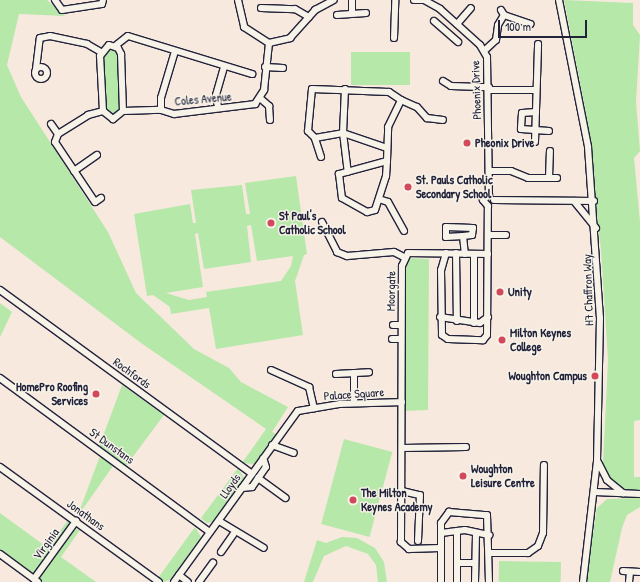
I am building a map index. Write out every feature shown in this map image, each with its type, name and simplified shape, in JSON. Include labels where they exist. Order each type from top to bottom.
[{"type":"street","points":[[55,0],[62,10],[102,4],[104,0]]},
{"type":"street","points":[[238,0],[238,16],[244,27],[269,43],[290,38],[309,17],[334,0]]},
{"type":"street","points":[[352,0],[352,13]]},
{"type":"street","points":[[394,0],[394,38]]},
{"type":"street","name":"Phoenix Drive","points":[[414,0],[431,3],[457,24],[484,50],[489,64],[489,195],[483,200],[488,206]]},
{"type":"street","name":"H7 Chaffron Way","points":[[559,0],[564,18],[588,147],[596,229],[600,399],[595,492],[583,582]]},
{"type":"street","points":[[261,8],[295,9],[309,17]]},
{"type":"street","points":[[457,24],[471,8]]},
{"type":"street","points":[[337,15],[366,13]]},
{"type":"street","points":[[484,50],[496,40],[498,25],[502,13],[530,24]]},
{"type":"street","points":[[446,15],[436,23],[456,40],[462,29]]},
{"type":"street","points":[[36,69],[40,38],[50,36],[87,44],[101,52]]},
{"type":"street","points":[[58,134],[88,115],[103,112],[101,52],[106,46],[115,46],[128,36],[224,67],[252,74]]},
{"type":"street","points":[[269,43],[261,99],[269,106],[270,120]]},
{"type":"street","points":[[535,142],[538,44]]},
{"type":"street","points":[[115,46],[121,54],[122,111]]},
{"type":"street","points":[[161,110],[161,98],[175,50]]},
{"type":"street","points":[[265,66],[283,68]]},
{"type":"street","points":[[218,107],[216,95],[224,67]]},
{"type":"street","points":[[443,82],[451,86],[536,90]]},
{"type":"street","points":[[345,89],[343,133],[348,172]]},
{"type":"street","points":[[321,157],[315,138],[308,131],[311,91],[345,89],[389,92],[401,100],[417,107],[427,118],[443,120]]},
{"type":"street","name":"Coles Avenue","points":[[103,112],[113,118],[122,111],[161,110],[174,114],[218,107],[245,107],[261,99]]},
{"type":"street","points":[[387,161],[338,176],[342,198],[367,212],[375,210],[387,161],[388,127],[401,100]]},
{"type":"street","points":[[536,112],[523,112],[520,127],[549,131]]},
{"type":"street","points":[[51,124],[58,134],[56,144],[74,171],[95,202],[101,198]]},
{"type":"street","points":[[315,138],[343,133],[387,148]]},
{"type":"street","points":[[549,178],[550,151]]},
{"type":"street","points":[[74,171],[97,155]]},
{"type":"street","points":[[489,171],[511,171],[528,178],[557,178]]},
{"type":"street","points":[[489,195],[494,200],[594,201]]},
{"type":"street","points":[[378,199],[388,202],[404,231]]},
{"type":"street","points":[[446,253],[441,270],[440,317],[444,338],[483,340],[487,335],[488,317],[488,206],[494,200]]},
{"type":"street","points":[[574,201],[596,229]]},
{"type":"street","points":[[322,222],[337,252],[347,256],[394,252],[404,257]]},
{"type":"street","points":[[488,235],[506,235]]},
{"type":"street","points":[[463,236],[465,254]]},
{"type":"street","name":"Moorgate","points":[[440,548],[403,546],[401,325],[404,257],[415,252],[488,254]]},
{"type":"street","points":[[456,254],[457,320]]},
{"type":"street","points":[[474,254],[474,323]]},
{"type":"street","name":"Rochfords","points":[[0,290],[252,474]]},
{"type":"street","points":[[440,317],[480,324],[488,317]]},
{"type":"street","points":[[393,325],[401,325]]},
{"type":"street","points":[[392,339],[401,339]]},
{"type":"street","points":[[271,370],[309,387],[311,408]]},
{"type":"street","points":[[336,374],[369,372]]},
{"type":"street","points":[[354,373],[354,403]]},
{"type":"street","name":"St Dunstans","points":[[0,378],[210,532]]},
{"type":"street","name":"Palace Square","points":[[311,408],[354,403],[402,402]]},
{"type":"street","name":"Lloyds","points":[[174,582],[298,411],[311,408]]},
{"type":"street","points":[[272,445],[294,453]]},
{"type":"street","points":[[402,448],[466,447]]},
{"type":"street","points":[[242,488],[252,487],[266,468],[263,458]]},
{"type":"street","points":[[597,461],[607,480],[623,493]]},
{"type":"street","points":[[489,553],[528,553],[538,546],[543,533],[544,465]]},
{"type":"street","name":"Jonathans","points":[[0,466],[159,582]]},
{"type":"street","points":[[258,478],[286,498]]},
{"type":"street","points":[[402,491],[420,495],[418,541]]},
{"type":"street","points":[[595,492],[640,494]]},
{"type":"street","points":[[441,582],[440,533],[442,518],[448,512],[482,513],[489,520],[489,582]]},
{"type":"street","name":"Virginia","points":[[36,580],[76,521]]},
{"type":"street","points":[[219,521],[235,532],[264,548]]},
{"type":"street","points":[[440,533],[457,531],[489,534]]},
{"type":"street","points":[[457,531],[457,582]]},
{"type":"street","points":[[221,552],[235,532]]},
{"type":"street","points":[[475,582],[476,533]]},
{"type":"street","points":[[0,554],[36,580]]},
{"type":"street","points":[[199,582],[213,563]]},
{"type":"street","points":[[457,563],[475,563]]},
{"type":"street","points":[[629,582],[626,572],[640,572]]},
{"type":"street","points":[[179,576],[188,582]]},
{"type":"green space","points":[[0,0],[47,0],[65,16],[19,14],[7,65],[21,97],[108,232],[136,293],[194,349],[229,368],[241,382],[288,407],[272,432],[276,434],[254,464],[242,463],[266,429],[141,343],[0,237]]},
{"type":"green space","points":[[564,0],[633,3],[633,25],[640,35],[636,102],[640,151],[634,158],[640,222],[640,420],[634,421],[634,477],[640,477],[640,490],[623,490],[610,481],[603,465],[608,360],[601,250],[585,108]]},
{"type":"green space","points":[[109,47],[118,54],[120,108],[114,116],[105,110],[103,56]]},
{"type":"green space","points":[[351,52],[410,52],[410,85],[351,85]]},
{"type":"green space","points":[[296,176],[307,254],[304,255],[295,281],[303,335],[216,349],[209,308],[171,314],[170,307],[153,295],[147,296],[134,214],[190,204],[193,223],[196,223],[191,190],[242,185],[246,214],[250,214],[245,183]],"holes":[[[251,225],[257,261],[293,256],[291,266],[281,281],[206,292],[207,297],[189,300],[166,293],[203,287],[195,234],[198,233],[204,269],[251,262],[247,226]]]},
{"type":"green space","points":[[410,258],[429,259],[428,410],[404,411],[405,274],[406,261]]},
{"type":"green space","points":[[0,303],[12,312],[0,337]]},
{"type":"green space","points":[[122,385],[164,415],[126,466],[99,447]]},
{"type":"green space","points":[[344,439],[392,452],[370,537],[321,524]]},
{"type":"green space","points":[[100,456],[113,466],[80,513],[79,512]]},
{"type":"green space","points":[[238,468],[244,478],[212,522],[207,523],[201,518]]},
{"type":"green space","points":[[640,498],[640,507],[627,515],[622,528],[610,582],[585,582],[597,508],[607,499]]},
{"type":"green space","points":[[0,513],[48,548],[68,520],[70,526],[36,573],[31,574],[0,551]]},
{"type":"green space","points":[[195,527],[201,537],[170,580],[164,582],[158,578]]},
{"type":"green space","points":[[76,529],[80,530],[61,557],[96,582],[42,582],[40,576]]},
{"type":"green space","points":[[342,537],[357,538],[375,548],[384,562],[387,582],[378,582],[376,565],[368,554],[346,546],[324,556],[313,582],[304,582],[317,540],[326,543]]},
{"type":"green space","points":[[499,561],[561,562],[561,582],[499,582]]},
{"type":"place","name":"Pheonix Drive","points":[[467,143]]},
{"type":"place","name":"St. Pauls Catholic Secondary School","points":[[408,187]]},
{"type":"place","name":"St Paul's Catholic School","points":[[271,223]]},
{"type":"place","name":"Unity","points":[[500,292]]},
{"type":"place","name":"Milton Keynes College","points":[[502,340]]},
{"type":"place","name":"Woughton Campus","points":[[595,376]]},
{"type":"place","name":"HomePro Roofing Services","points":[[96,394]]},
{"type":"place","name":"Woughton Leisure Centre","points":[[463,476]]},
{"type":"place","name":"The Milton Keynes Academy","points":[[353,500]]}]
